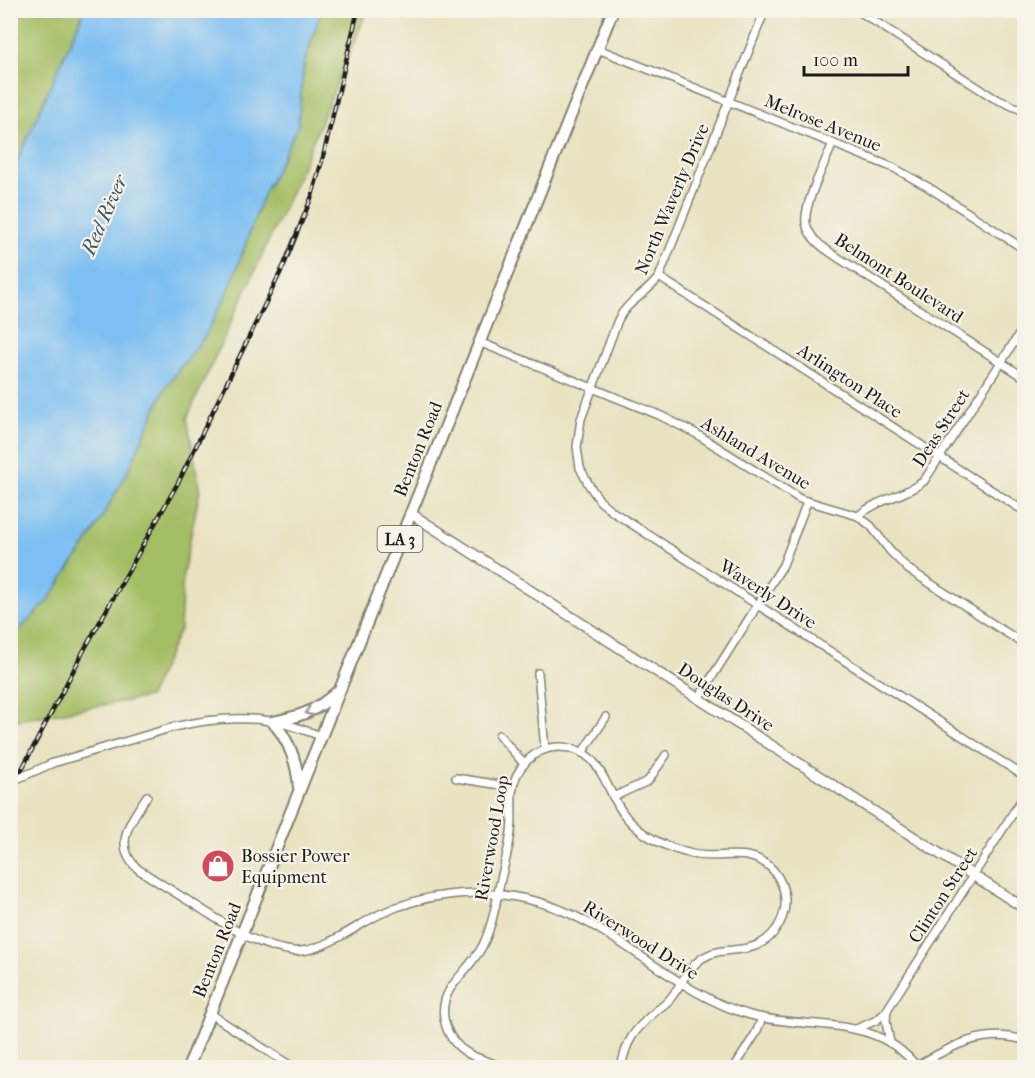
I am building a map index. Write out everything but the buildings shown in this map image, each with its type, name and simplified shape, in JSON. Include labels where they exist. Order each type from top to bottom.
[{"type":"main road","name":"Benton Road","points":[[188,1068],[613,10]]},
{"type":"main road","points":[[273,722],[310,712],[339,690]]},
{"type":"main road","points":[[273,722],[280,729],[294,756],[299,790]]},
{"type":"street","name":"North Waverly Drive","points":[[593,388],[622,313],[627,306],[651,287],[658,277],[765,10]]},
{"type":"street","points":[[857,10],[994,98],[1024,111]]},
{"type":"street","name":"Melrose Avenue","points":[[598,49],[883,163],[919,181],[1024,249]]},
{"type":"street","name":"Belmont Boulevard","points":[[833,143],[807,207],[806,223],[812,236],[832,254],[1024,377]]},
{"type":"street","name":"Arlington Place","points":[[658,277],[1024,511]]},
{"type":"street","name":"Deas Street","points":[[858,516],[868,508],[920,485],[928,477],[1024,327]]},
{"type":"street","name":"Ashland Avenue","points":[[479,342],[684,427],[807,502],[858,516],[871,526],[890,551],[908,569],[1024,644]]},
{"type":"street","name":"Waverly Drive","points":[[593,388],[581,419],[577,447],[580,468],[594,494],[613,512],[1024,776]]},
{"type":"street","points":[[698,699],[783,565],[807,502]]},
{"type":"street","name":"Douglas Drive","points":[[410,513],[1024,908]]},
{"type":"street","points":[[538,673],[545,750],[560,747],[582,753],[593,760],[602,771],[613,797],[628,819],[653,839],[673,849],[696,855],[737,854],[755,857],[775,873],[784,889],[786,900],[784,912],[777,928],[766,940],[753,947],[706,956],[692,966],[667,1002],[641,1024],[630,1037],[621,1068]]},
{"type":"street","points":[[582,753],[606,717]]},
{"type":"street","points":[[10,782],[61,760],[203,720],[226,718],[273,722],[321,735]]},
{"type":"street","points":[[499,735],[524,764]]},
{"type":"street","name":"Riverwood Loop","points":[[505,1068],[471,1055],[457,1045],[448,1031],[443,1015],[448,992],[474,959],[485,940],[498,894],[511,832],[513,787],[518,771],[534,754],[545,750]]},
{"type":"street","points":[[613,797],[648,781],[666,755]]},
{"type":"street","points":[[456,778],[513,787]]},
{"type":"street","name":"Riverwood Drive","points":[[147,796],[126,831],[125,849],[130,861],[138,869],[241,934],[273,947],[298,951],[320,945],[382,913],[419,900],[450,894],[498,894],[540,902],[572,914],[724,1006],[762,1018],[838,1025],[856,1029],[890,1043],[917,1067]]},
{"type":"street","name":"Clinton Street","points":[[856,1029],[877,1020],[887,1010],[1024,796]]},
{"type":"street","points":[[887,1010],[886,1021],[890,1043]]},
{"type":"street","points":[[209,1013],[294,1068]]},
{"type":"street","points":[[734,1068],[756,1033],[762,1018]]},
{"type":"street","points":[[917,1067],[960,1042],[1003,1036],[1024,1040]]},
{"type":"green space","points":[[10,11],[84,11],[11,175]]},
{"type":"green space","points":[[321,11],[367,11],[298,177],[187,418],[200,490],[183,574],[180,629],[149,697],[11,721],[11,638],[47,602],[92,535],[129,469],[165,388],[205,336],[262,198],[298,126],[304,63]]},
{"type":"water","name":"Red River","points":[[84,11],[321,11],[304,63],[298,126],[262,198],[231,285],[205,336],[165,388],[129,469],[92,535],[47,602],[11,638],[11,175]]},
{"type":"railway","points":[[10,792],[84,650],[179,481],[284,265],[312,196],[358,10]]},
{"type":"place","name":"Bossier Power Equipment","points":[[218,866]]}]
